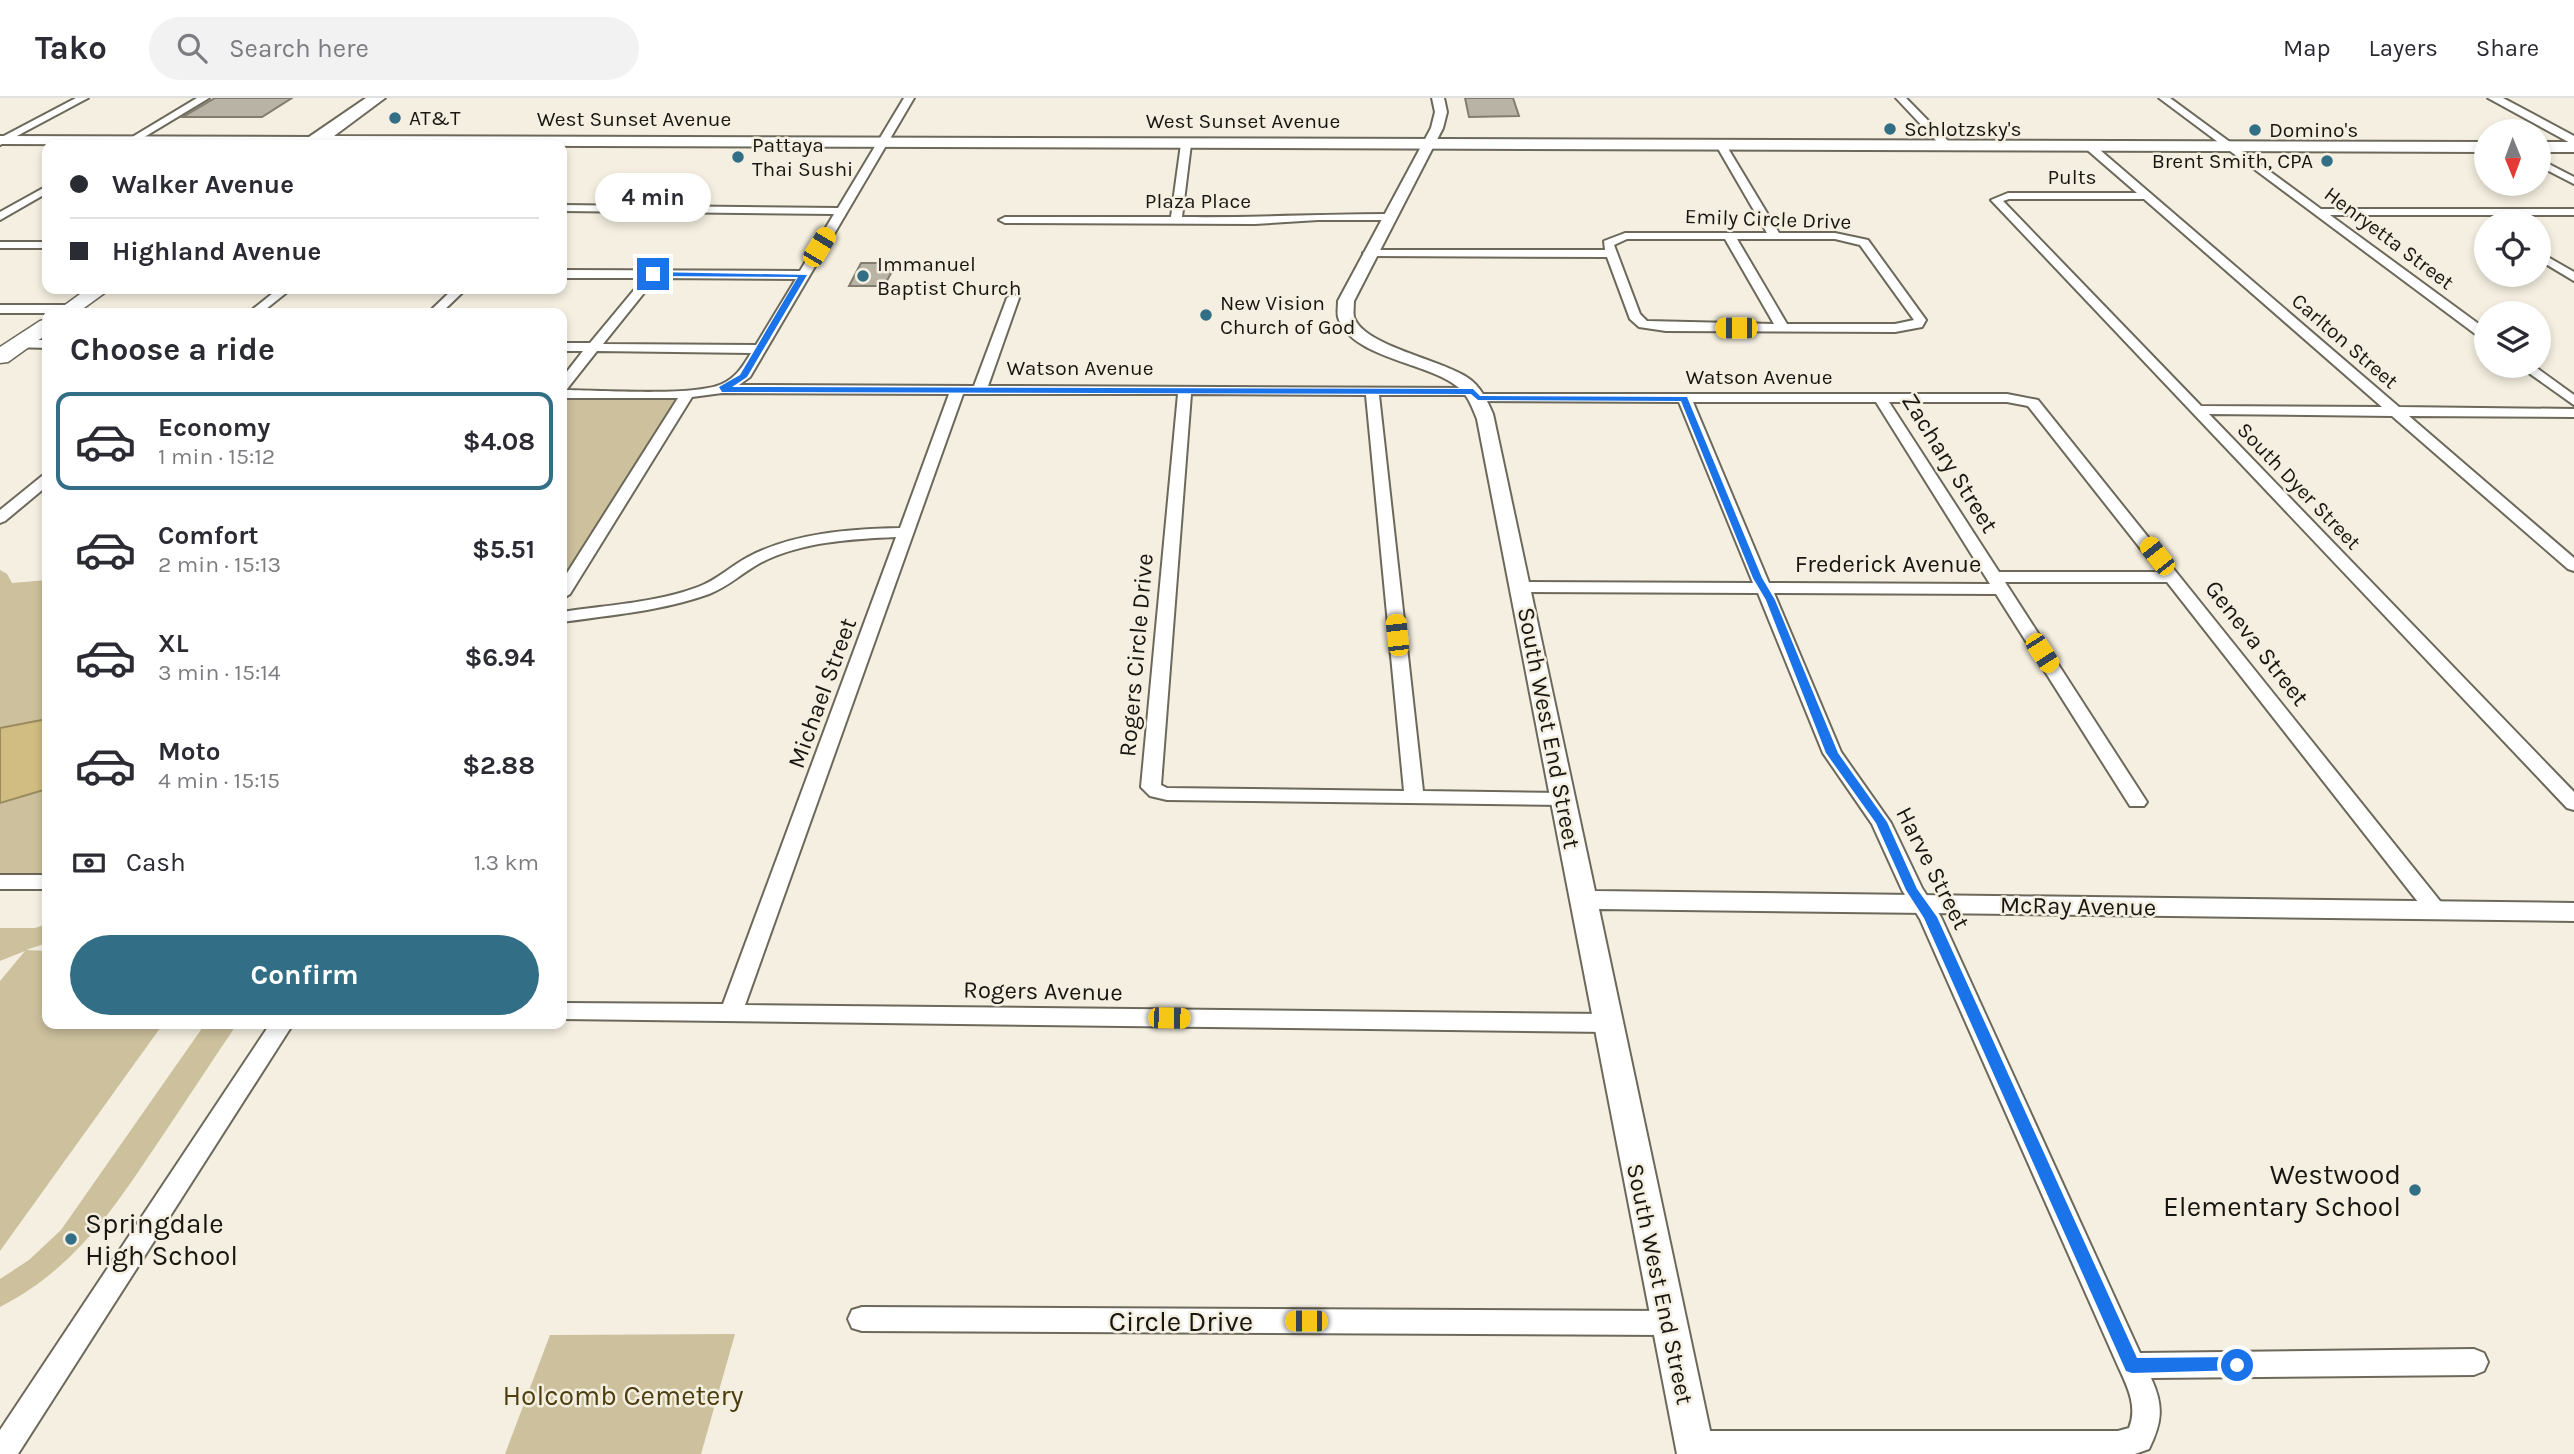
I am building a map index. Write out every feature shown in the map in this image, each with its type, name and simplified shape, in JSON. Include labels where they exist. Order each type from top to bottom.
[{"type":"highway","points":[[316,140],[377,98]]},
{"type":"highway","name":"West Sunset Avenue","points":[[567,141],[2474,147]]},
{"type":"highway","points":[[2552,147],[2574,147]]},
{"type":"main road","points":[[72,308],[92,294]]},
{"type":"main road","points":[[0,357],[42,329]]},
{"type":"street","points":[[1,141],[83,98]]},
{"type":"street","points":[[133,140],[204,98]]},
{"type":"street","points":[[722,389],[743,377],[909,98]]},
{"type":"street","points":[[1438,98],[1440,120],[1430,144],[1369,253],[1343,310],[1349,326],[1374,345],[1440,369],[1461,380],[1475,395]]},
{"type":"street","points":[[1901,98],[1947,146]]},
{"type":"street","name":"Henryetta Street","points":[[2164,98],[2474,326]]},
{"type":"street","points":[[2494,98],[2574,141]]},
{"type":"street","name":"West Sunset Avenue","points":[[1,141],[42,142]]},
{"type":"street","points":[[1177,221],[1186,144]]},
{"type":"street","points":[[1721,145],[1775,236]]},
{"type":"street","name":"Carlton Street","points":[[2089,146],[2574,566]]},
{"type":"street","points":[[2552,169],[2574,181]]},
{"type":"street","points":[[0,217],[42,193]]},
{"type":"street","name":"Pults","points":[[1997,198],[2146,196]]},
{"type":"street","name":"South Dyer Street","points":[[1997,198],[1996,202],[2574,804]]},
{"type":"street","points":[[17,207],[37,207]]},
{"type":"street","points":[[567,208],[841,211]]},
{"type":"street","points":[[2318,212],[2574,212]]},
{"type":"street","name":"Plaza Place","points":[[1005,220],[1177,221],[1390,217]]},
{"type":"street","name":"Emily Circle Drive","points":[[1625,236],[1730,236],[1835,236],[1864,242],[1920,320],[1918,324],[1909,327],[1666,327],[1643,324],[1634,316],[1611,254],[1609,241],[1625,236]]},
{"type":"street","points":[[1730,236],[1783,328]]},
{"type":"street","points":[[0,245],[42,245]]},
{"type":"street","points":[[1369,253],[1611,254]]},
{"type":"street","points":[[2551,263],[2574,277]]},
{"type":"street","points":[[567,274],[803,275]]},
{"type":"street","points":[[567,380],[653,274]]},
{"type":"street","points":[[260,308],[279,294]]},
{"type":"street","points":[[439,308],[455,294]]},
{"type":"street","points":[[980,388],[1013,298]]},
{"type":"street","points":[[0,309],[42,310]]},
{"type":"street","points":[[20,344],[42,344]]},
{"type":"street","points":[[567,347],[760,349]]},
{"type":"street","points":[[1415,391],[1436,385],[1441,379],[1440,369]]},
{"type":"street","points":[[2542,378],[2574,401]]},
{"type":"street","name":"Watson Avenue","points":[[567,394],[687,394],[722,389],[958,388],[1415,391],[1475,395],[1684,398],[2007,398],[2026,400],[2038,407]]},
{"type":"street","name":"Michael Street","points":[[731,1013],[958,388]]},
{"type":"street","name":"Rogers Circle Drive","points":[[1185,389],[1151,787],[1157,792],[1167,794],[1563,799]]},
{"type":"street","points":[[1373,391],[1414,797]]},
{"type":"street","points":[[567,586],[687,394]]},
{"type":"street","name":"South West End Street","points":[[1475,395],[1486,419],[1667,1323],[1695,1449]]},
{"type":"street","name":"Harve Street","points":[[1684,398],[1832,753],[1881,822],[1912,890],[1930,917],[2132,1366],[2147,1401],[2149,1422],[2139,1439],[2118,1446],[1695,1449]]},
{"type":"street","name":"Zachary Street","points":[[1880,398],[2137,802]]},
{"type":"street","name":"Geneva Street","points":[[2038,407],[2437,911]]},
{"type":"street","points":[[2197,410],[2574,413]]},
{"type":"street","points":[[0,518],[42,483]]},
{"type":"street","points":[[567,616],[660,603],[703,591],[732,576],[754,560],[804,544],[906,532]]},
{"type":"street","name":"Frederick Avenue","points":[[1521,587],[1763,588],[2174,577]]},
{"type":"street","points":[[0,882],[42,882]]},
{"type":"street","name":"McRay Avenue","points":[[1583,900],[2574,912]]},
{"type":"street","name":"Rogers Avenue","points":[[567,1011],[1607,1023]]},
{"type":"street","points":[[1,1454],[279,1029]]},
{"type":"street","name":"Circle Drive","points":[[862,1319],[1667,1323]]},
{"type":"street","points":[[2132,1366],[2474,1362]]},
{"type":"green space","points":[[567,394],[687,394],[567,586]]},
{"type":"green space","points":[[0,570],[7,574],[12,583],[42,580],[42,882],[0,882]]},
{"type":"green space","points":[[42,926],[42,945],[26,950],[42,951],[42,1029],[159,1029],[0,1251],[0,981],[25,951],[0,961],[0,928]]},
{"type":"green space","points":[[202,1029],[234,1029],[107,1215],[49,1275],[0,1307],[0,1279],[29,1260],[61,1230]]},
{"type":"green space","name":"Holcomb Cemetery","points":[[735,1334],[701,1454],[505,1454],[550,1335]]},
{"type":"shaded area","points":[[42,720],[42,790],[0,803],[0,728]]},
{"type":"building","points":[[215,98],[292,98],[262,117],[183,117]]},
{"type":"building","points":[[1465,98],[1513,98],[1519,116],[1469,117]]},
{"type":"building","name":"Immanuel Baptist Church","points":[[861,263],[893,263],[891,266],[895,266],[884,286],[849,286]]},
{"type":"place","name":"AT&T","points":[[395,118]]},
{"type":"place","name":"Schlotzsky's","points":[[1890,129]]},
{"type":"place","name":"Domino's","points":[[2255,130]]},
{"type":"place","name":"Pattaya Thai Sushi","points":[[738,157]]},
{"type":"place","name":"Brent Smith, CPA","points":[[2327,161]]},
{"type":"place","name":"Immanuel Baptist Church","points":[[863,276]]},
{"type":"place","name":"New Vision Church of God","points":[[1206,315]]},
{"type":"place","name":"Westwood Elementary School","points":[[2415,1190]]},
{"type":"place","name":"Springdale High School","points":[[71,1239]]},
{"type":"route","points":[[653,274],[803,275],[743,377],[722,389],[1473,391],[1478,398],[1684,398],[1832,753],[1881,822],[1912,890],[1930,917],[2132,1366],[2237,1365]]}]
